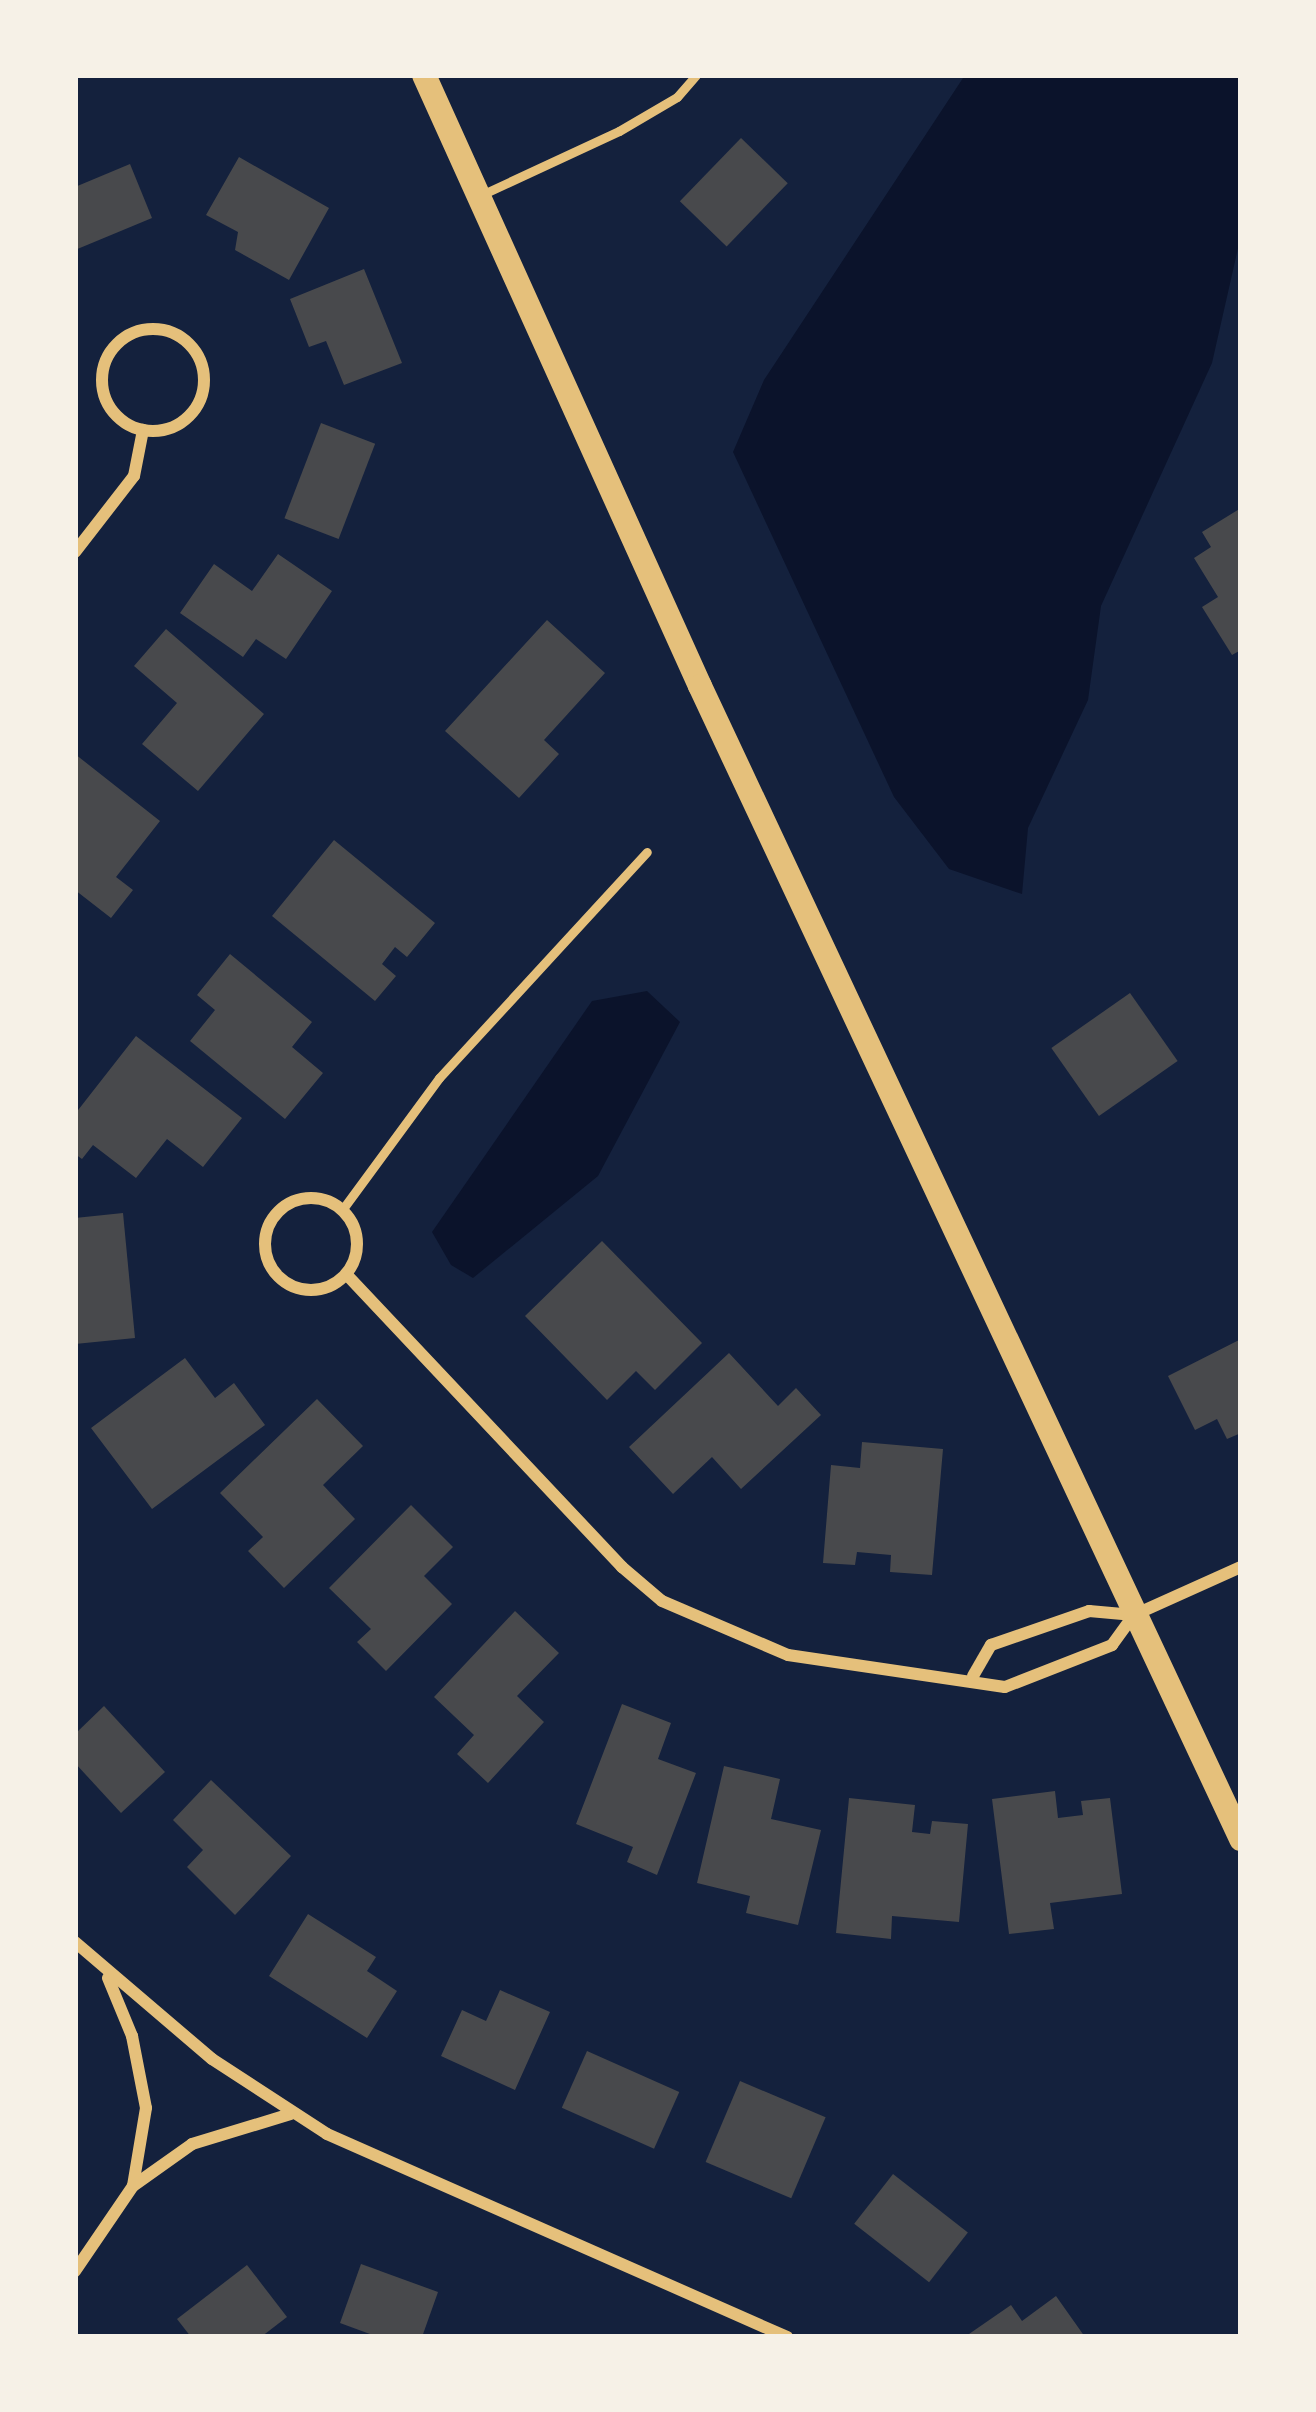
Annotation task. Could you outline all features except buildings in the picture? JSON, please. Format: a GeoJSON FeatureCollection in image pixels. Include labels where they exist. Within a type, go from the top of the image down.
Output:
{"type":"FeatureCollection","features":[{"type":"Feature","properties":{"kind":"main road"},"geometry":{"type":"LineString","coordinates":[[424,75],[1241,1839]]}},
{"type":"Feature","properties":{"kind":"street"},"geometry":{"type":"LineString","coordinates":[[157,329],[187,342],[203,388],[189,417],[142,430],[113,413],[102,382],[112,349],[157,329]]}},
{"type":"Feature","properties":{"kind":"street"},"geometry":{"type":"LineString","coordinates":[[75,552],[134,476],[142,430]]}},
{"type":"Feature","properties":{"kind":"street"},"geometry":{"type":"LineString","coordinates":[[314,1197],[342,1210],[356,1234],[346,1274],[319,1289],[289,1284],[266,1246],[284,1206],[314,1197]]}},
{"type":"Feature","properties":{"kind":"street"},"geometry":{"type":"LineString","coordinates":[[346,1274],[662,1601],[788,1655],[927,1680],[973,1676],[1005,1687],[1112,1645],[1134,1615]]}},
{"type":"Feature","properties":{"kind":"street"},"geometry":{"type":"LineString","coordinates":[[973,1676],[991,1645],[1089,1611],[1134,1615],[1241,1567]]}},
{"type":"Feature","properties":{"kind":"street"},"geometry":{"type":"LineString","coordinates":[[75,1942],[107,1976],[291,2114],[787,2337]]}},
{"type":"Feature","properties":{"kind":"street"},"geometry":{"type":"LineString","coordinates":[[107,1976],[132,2036],[146,2108],[133,2186]]}},
{"type":"Feature","properties":{"kind":"street"},"geometry":{"type":"LineString","coordinates":[[75,2271],[133,2186],[192,2144],[291,2114]]}},
{"type":"Feature","properties":{"kind":"lane"},"geometry":{"type":"LineString","coordinates":[[479,196],[619,131],[677,97],[696,75]]}},
{"type":"Feature","properties":{"kind":"lane"},"geometry":{"type":"LineString","coordinates":[[342,1210],[440,1078],[647,852]]}},
{"type":"Feature","properties":{"kind":"water"},"geometry":{"type":"Polygon","coordinates":[[[965,75],[1241,75],[1241,235],[1212,363],[1101,606],[1088,700],[1028,828],[1022,894],[949,869],[894,797],[733,452],[764,380],[965,75]]]}},
{"type":"Feature","properties":{"kind":"water"},"geometry":{"type":"Polygon","coordinates":[[[647,991],[680,1022],[598,1176],[473,1278],[451,1265],[432,1232],[592,1001],[647,991]]]}}]}
